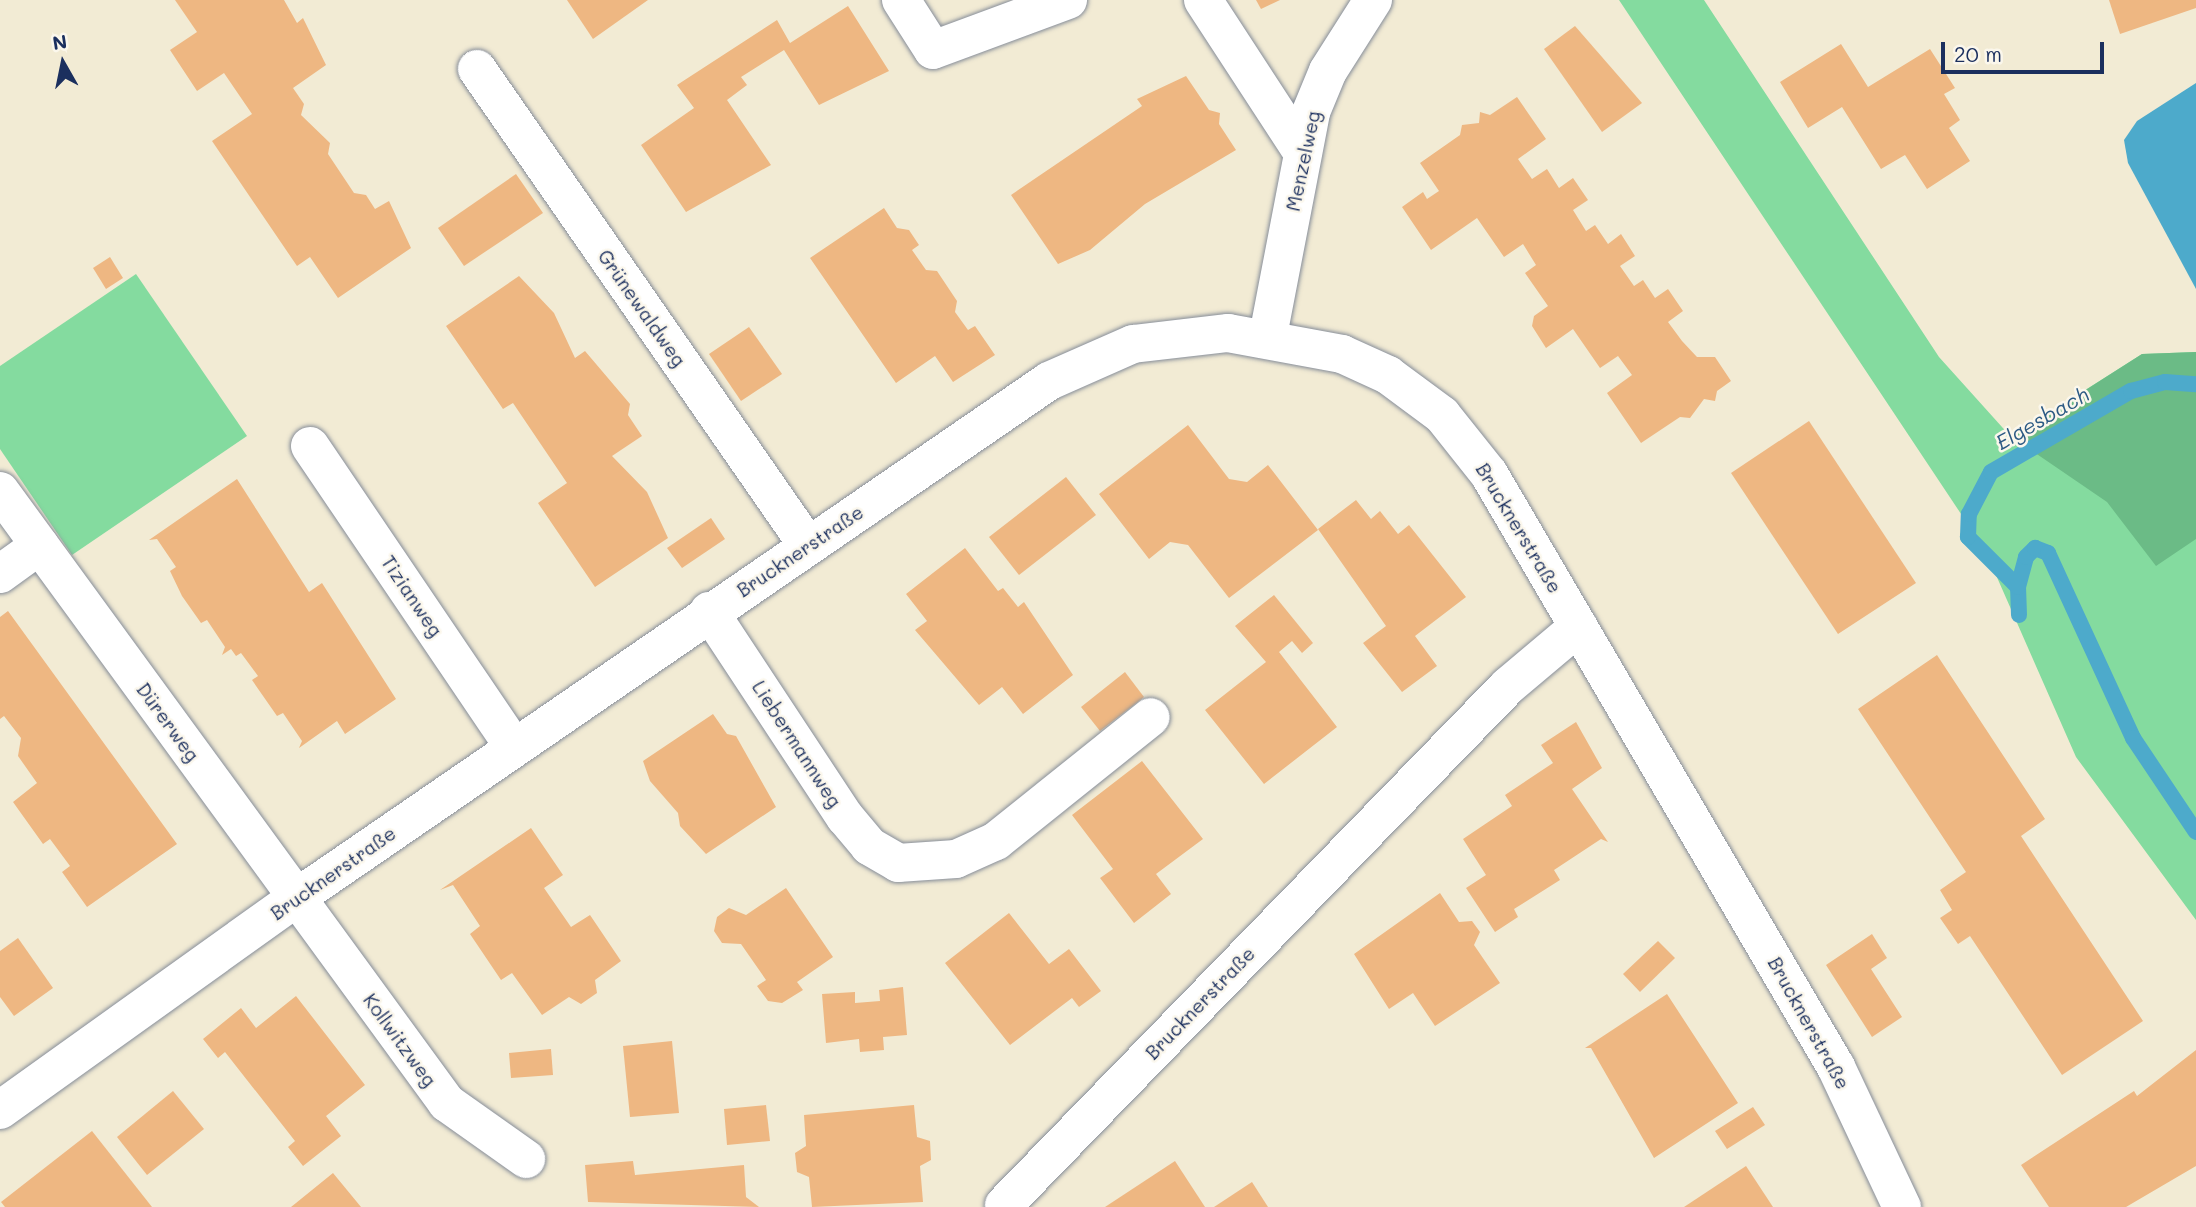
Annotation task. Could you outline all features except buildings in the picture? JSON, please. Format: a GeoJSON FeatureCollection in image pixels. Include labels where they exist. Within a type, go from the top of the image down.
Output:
{"type":"FeatureCollection","features":[{"type":"Feature","properties":{"kind":"street"},"geometry":{"type":"LineString","coordinates":[[901,0],[933,50],[1068,0]]}},
{"type":"Feature","properties":{"kind":"street"},"geometry":{"type":"LineString","coordinates":[[1203,0],[1302,152]]}},
{"type":"Feature","properties":{"kind":"street","name":"Menzelweg"},"geometry":{"type":"LineString","coordinates":[[1268,336],[1302,152],[1328,71],[1373,0]]}},
{"type":"Feature","properties":{"kind":"street","name":"Grünewaldweg"},"geometry":{"type":"LineString","coordinates":[[477,69],[808,547]]}},
{"type":"Feature","properties":{"kind":"street","name":"Brucknerstraße"},"geometry":{"type":"LineString","coordinates":[[0,1110],[296,898],[709,611],[1086,361],[1180,336],[1268,336],[1342,354],[1388,375],[1442,415],[1489,474],[1836,1067],[1902,1207]]}},
{"type":"Feature","properties":{"kind":"street","name":"Tizianweg"},"geometry":{"type":"LineString","coordinates":[[310,446],[514,747]]}},
{"type":"Feature","properties":{"kind":"street","name":"Dürerweg"},"geometry":{"type":"LineString","coordinates":[[0,491],[296,898]]}},
{"type":"Feature","properties":{"kind":"street"},"geometry":{"type":"LineString","coordinates":[[0,574],[40,545]]}},
{"type":"Feature","properties":{"kind":"street","name":"Liebermannweg"},"geometry":{"type":"LineString","coordinates":[[709,611],[845,817],[869,846],[898,863],[956,859],[996,841],[1151,716]]}},
{"type":"Feature","properties":{"kind":"street","name":"Brucknerstraße"},"geometry":{"type":"LineString","coordinates":[[1004,1205],[1508,687],[1578,627]]}},
{"type":"Feature","properties":{"kind":"street","name":"Kollwitzweg"},"geometry":{"type":"LineString","coordinates":[[296,898],[447,1104],[527,1159]]}},
{"type":"Feature","properties":{"kind":"green space"},"geometry":{"type":"Polygon","coordinates":[[[1619,0],[1704,0],[1939,357],[2011,437],[2142,354],[2196,352],[2196,920],[2076,757],[1985,550],[1619,0]]]}},
{"type":"Feature","properties":{"kind":"green space"},"geometry":{"type":"Polygon","coordinates":[[[136,274],[247,436],[72,555],[0,449],[0,366],[136,274]]]}},
{"type":"Feature","properties":{"kind":"green space"},"geometry":{"type":"Polygon","coordinates":[[[2196,352],[2196,539],[2156,566],[2107,502],[2012,437],[2142,354],[2196,352]]]}},
{"type":"Feature","properties":{"kind":"water"},"geometry":{"type":"Polygon","coordinates":[[[2196,83],[2196,289],[2128,163],[2124,140],[2137,121],[2196,83]]]}},
{"type":"Feature","properties":{"kind":"waterway","name":"Elgesbach"},"geometry":{"type":"LineString","coordinates":[[2019,615],[2018,587],[1968,537],[1969,514],[1991,472],[2131,391],[2165,382],[2196,384]]}},
{"type":"Feature","properties":{"kind":"waterway"},"geometry":{"type":"LineString","coordinates":[[2018,587],[2026,557],[2035,548],[2048,553],[2133,738],[2196,832]]}}]}
